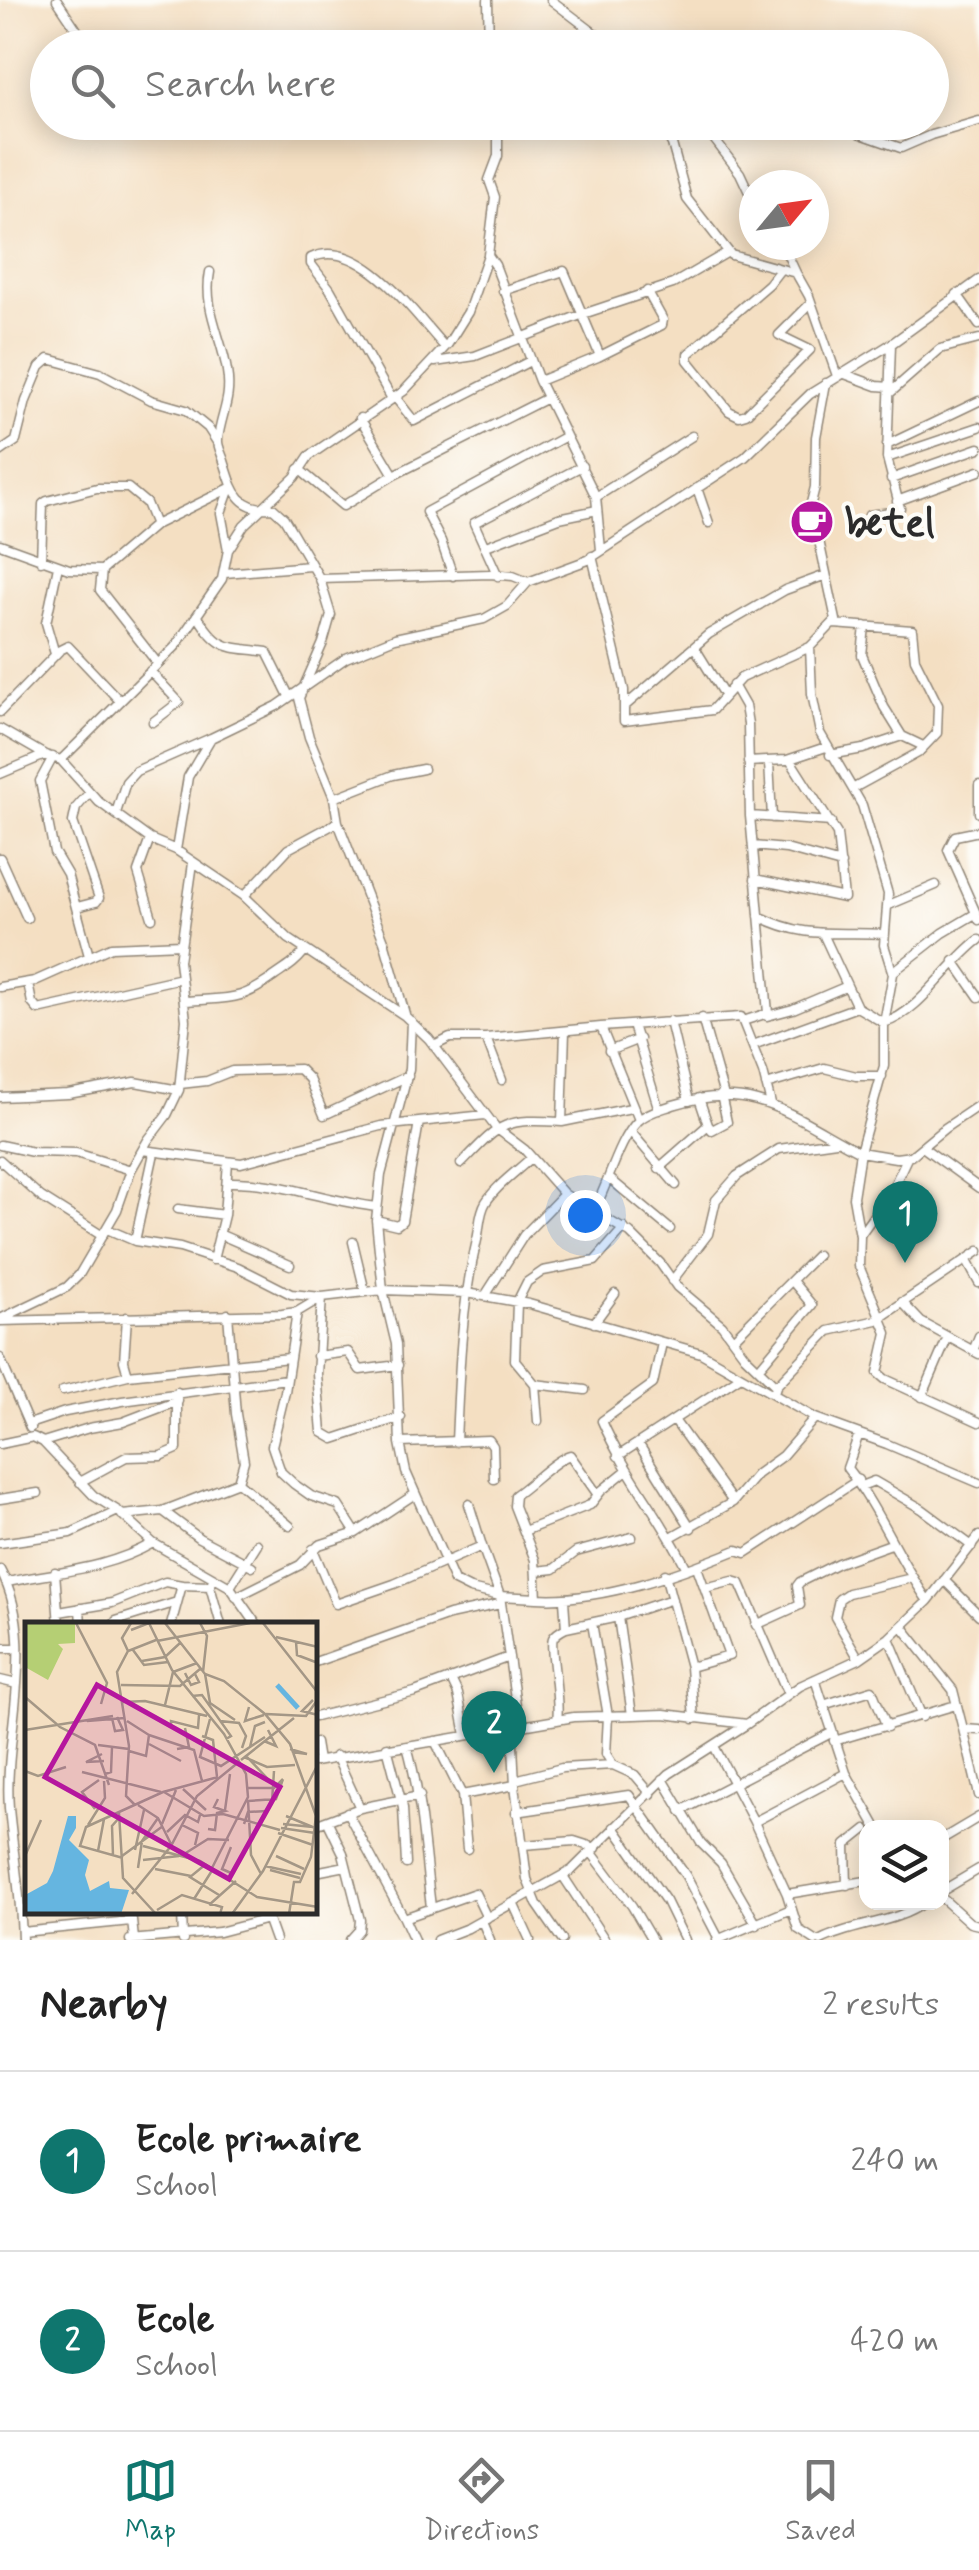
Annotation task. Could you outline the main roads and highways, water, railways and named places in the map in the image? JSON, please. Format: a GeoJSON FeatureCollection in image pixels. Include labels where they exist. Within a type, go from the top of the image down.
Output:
{"type":"FeatureCollection","features":[{"type":"Feature","properties":{"kind":"place","name":"betel"},"geometry":{"type":"Point","coordinates":[812,522]}},
{"type":"Feature","properties":{"kind":"place","name":"Ecole primaire"},"geometry":{"type":"Point","coordinates":[905,1263]}},
{"type":"Feature","properties":{"kind":"place","name":"Ecole"},"geometry":{"type":"Point","coordinates":[494,1773]}}]}
